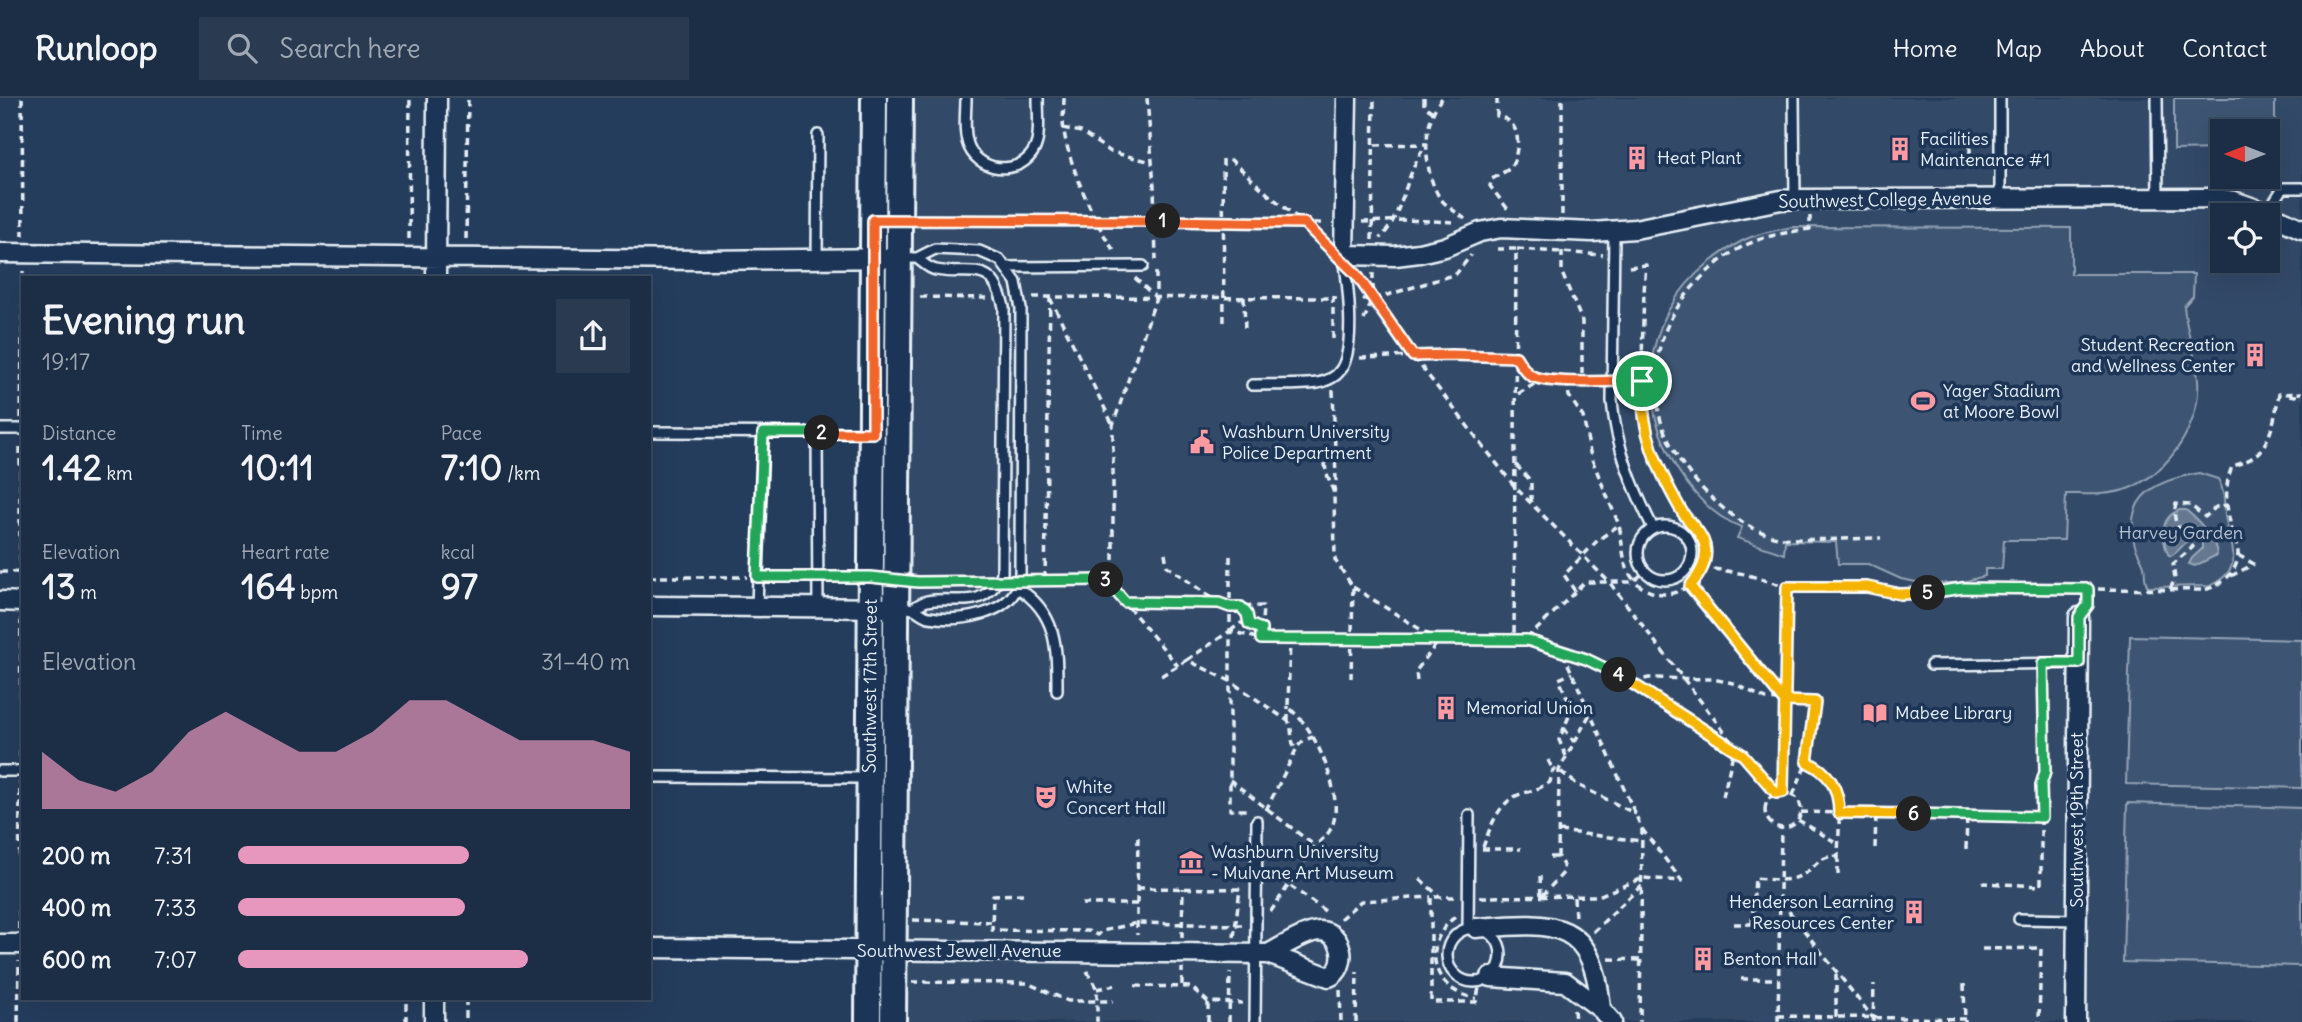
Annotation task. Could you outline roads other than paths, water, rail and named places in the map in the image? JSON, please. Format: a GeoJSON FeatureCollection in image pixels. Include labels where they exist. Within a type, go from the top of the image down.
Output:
{"type":"FeatureCollection","features":[{"type":"Feature","properties":{"kind":"main road","name":"Southwest 17th Street"},"geometry":{"type":"LineString","coordinates":[[868,1022],[881,950],[904,608],[883,578],[873,433],[874,98]]}},
{"type":"Feature","properties":{"kind":"main road","name":"Southwest 17th Street"},"geometry":{"type":"LineString","coordinates":[[893,1022],[881,950],[870,778],[871,608],[883,578],[908,258],[899,220],[900,98]]}},
{"type":"Feature","properties":{"kind":"street"},"geometry":{"type":"LineString","coordinates":[[436,276],[437,98]]}},
{"type":"Feature","properties":{"kind":"street"},"geometry":{"type":"LineString","coordinates":[[1339,257],[1345,223],[1347,98]]}},
{"type":"Feature","properties":{"kind":"street","name":"Southwest College Avenue"},"geometry":{"type":"LineString","coordinates":[[1339,257],[1419,253],[1445,247],[1480,232],[1501,228],[1614,232],[1795,200],[2215,198],[2240,203]]}},
{"type":"Feature","properties":{"kind":"street","name":"Southwest College Avenue"},"geometry":{"type":"LineString","coordinates":[[2280,219],[2302,229]]}},
{"type":"Feature","properties":{"kind":"street"},"geometry":{"type":"LineString","coordinates":[[0,253],[702,260],[908,258]]}},
{"type":"Feature","properties":{"kind":"street"},"geometry":{"type":"LineString","coordinates":[[0,601],[21,602]]}},
{"type":"Feature","properties":{"kind":"street"},"geometry":{"type":"LineString","coordinates":[[651,606],[904,608]]}},
{"type":"Feature","properties":{"kind":"street","name":"Southwest 19th Street"},"geometry":{"type":"LineString","coordinates":[[2076,1022],[2079,617]]}},
{"type":"Feature","properties":{"kind":"street"},"geometry":{"type":"LineString","coordinates":[[1472,929],[1515,925],[1555,927],[1570,933],[1582,943],[1592,958],[1606,1015]]}},
{"type":"Feature","properties":{"kind":"street"},"geometry":{"type":"LineString","coordinates":[[0,944],[21,944]]}},
{"type":"Feature","properties":{"kind":"street","name":"Southwest Jewell Avenue"},"geometry":{"type":"LineString","coordinates":[[651,948],[1262,954]]}},
{"type":"Feature","properties":{"kind":"street"},"geometry":{"type":"LineString","coordinates":[[1486,980],[1565,982],[1606,1015]]}},
{"type":"Feature","properties":{"kind":"street"},"geometry":{"type":"LineString","coordinates":[[434,1000],[434,1022]]}},
{"type":"Feature","properties":{"kind":"lane"},"geometry":{"type":"LineString","coordinates":[[966,98],[966,136],[970,149],[982,163],[1002,168],[1021,163],[1036,146],[1038,98]]}},
{"type":"Feature","properties":{"kind":"lane"},"geometry":{"type":"LineString","coordinates":[[1794,98],[1795,200]]}},
{"type":"Feature","properties":{"kind":"lane"},"geometry":{"type":"LineString","coordinates":[[2000,98],[2000,198]]}},
{"type":"Feature","properties":{"kind":"lane"},"geometry":{"type":"LineString","coordinates":[[2157,98],[2158,199]]}},
{"type":"Feature","properties":{"kind":"lane"},"geometry":{"type":"LineString","coordinates":[[817,259],[818,135]]}},
{"type":"Feature","properties":{"kind":"lane"},"geometry":{"type":"LineString","coordinates":[[2273,203],[2283,188],[2302,188]]}},
{"type":"Feature","properties":{"kind":"lane"},"geometry":{"type":"LineString","coordinates":[[1614,232],[1614,425],[1620,447],[1653,528]]}},
{"type":"Feature","properties":{"kind":"lane"},"geometry":{"type":"LineString","coordinates":[[904,608],[927,617],[972,617],[995,608],[1010,598],[1019,584],[1021,309],[1016,282],[1000,260],[979,251],[935,249],[908,258]]}},
{"type":"Feature","properties":{"kind":"lane"},"geometry":{"type":"LineString","coordinates":[[1252,385],[1319,383],[1339,373],[1346,359],[1348,345],[1349,299],[1339,257]]}},
{"type":"Feature","properties":{"kind":"lane"},"geometry":{"type":"LineString","coordinates":[[904,608],[927,601],[967,602],[985,594],[1002,574],[1004,307],[1000,290],[989,278],[976,271],[933,270],[908,258]]}},
{"type":"Feature","properties":{"kind":"lane"},"geometry":{"type":"LineString","coordinates":[[1005,267],[1143,266]]}},
{"type":"Feature","properties":{"kind":"lane"},"geometry":{"type":"LineString","coordinates":[[0,429],[21,429]]}},
{"type":"Feature","properties":{"kind":"lane"},"geometry":{"type":"LineString","coordinates":[[651,432],[873,433]]}},
{"type":"Feature","properties":{"kind":"lane"},"geometry":{"type":"LineString","coordinates":[[757,607],[763,433]]}},
{"type":"Feature","properties":{"kind":"lane"},"geometry":{"type":"LineString","coordinates":[[817,433],[818,608]]}},
{"type":"Feature","properties":{"kind":"lane"},"geometry":{"type":"LineString","coordinates":[[1668,526],[1682,531],[1692,550],[1690,565],[1683,574],[1672,580],[1654,578],[1645,571],[1639,560],[1638,548],[1644,536],[1653,528],[1668,526]]}},
{"type":"Feature","properties":{"kind":"lane"},"geometry":{"type":"LineString","coordinates":[[1019,584],[1051,624],[1057,645],[1057,691]]}},
{"type":"Feature","properties":{"kind":"lane"},"geometry":{"type":"LineString","coordinates":[[1931,665],[2079,663]]}},
{"type":"Feature","properties":{"kind":"lane"},"geometry":{"type":"LineString","coordinates":[[0,771],[21,771]]}},
{"type":"Feature","properties":{"kind":"lane"},"geometry":{"type":"LineString","coordinates":[[651,777],[870,778]]}},
{"type":"Feature","properties":{"kind":"lane"},"geometry":{"type":"LineString","coordinates":[[1469,815],[1472,929]]}},
{"type":"Feature","properties":{"kind":"lane"},"geometry":{"type":"LineString","coordinates":[[1255,1022],[1262,954],[1256,925],[1260,818]]}},
{"type":"Feature","properties":{"kind":"lane"},"geometry":{"type":"LineString","coordinates":[[2019,919],[2077,920]]}},
{"type":"Feature","properties":{"kind":"lane"},"geometry":{"type":"LineString","coordinates":[[1472,929],[1485,930],[1500,946],[1502,957],[1498,969],[1486,980],[1468,982],[1449,967],[1449,945],[1457,934],[1472,929]]}},
{"type":"Feature","properties":{"kind":"place","name":"Facilities Maintenance #1"},"geometry":{"type":"Point","coordinates":[1900,149]}},
{"type":"Feature","properties":{"kind":"place","name":"Heat Plant"},"geometry":{"type":"Point","coordinates":[1637,158]}},
{"type":"Feature","properties":{"kind":"place","name":"Student Recreation and Wellness Center"},"geometry":{"type":"Point","coordinates":[2255,355]}},
{"type":"Feature","properties":{"kind":"place","name":"Yager Stadium at Moore Bowl"},"geometry":{"type":"Point","coordinates":[1923,401]}},
{"type":"Feature","properties":{"kind":"place","name":"Washburn University Police Department"},"geometry":{"type":"Point","coordinates":[1202,442]}},
{"type":"Feature","properties":{"kind":"place","name":"Memorial Union"},"geometry":{"type":"Point","coordinates":[1446,708]}},
{"type":"Feature","properties":{"kind":"place","name":"Mabee Library"},"geometry":{"type":"Point","coordinates":[1875,713]}},
{"type":"Feature","properties":{"kind":"place","name":"White Concert Hall"},"geometry":{"type":"Point","coordinates":[1046,797]}},
{"type":"Feature","properties":{"kind":"place","name":"Washburn University - Mulvane Art Museum"},"geometry":{"type":"Point","coordinates":[1191,862]}},
{"type":"Feature","properties":{"kind":"place","name":"Henderson Learning Resources Center"},"geometry":{"type":"Point","coordinates":[1914,912]}},
{"type":"Feature","properties":{"kind":"place","name":"Benton Hall"},"geometry":{"type":"Point","coordinates":[1703,959]}},
{"type":"Feature","properties":{"kind":"park label","name":"Harvey Garden"},"geometry":{"type":"Point","coordinates":[2181,533]}}]}
